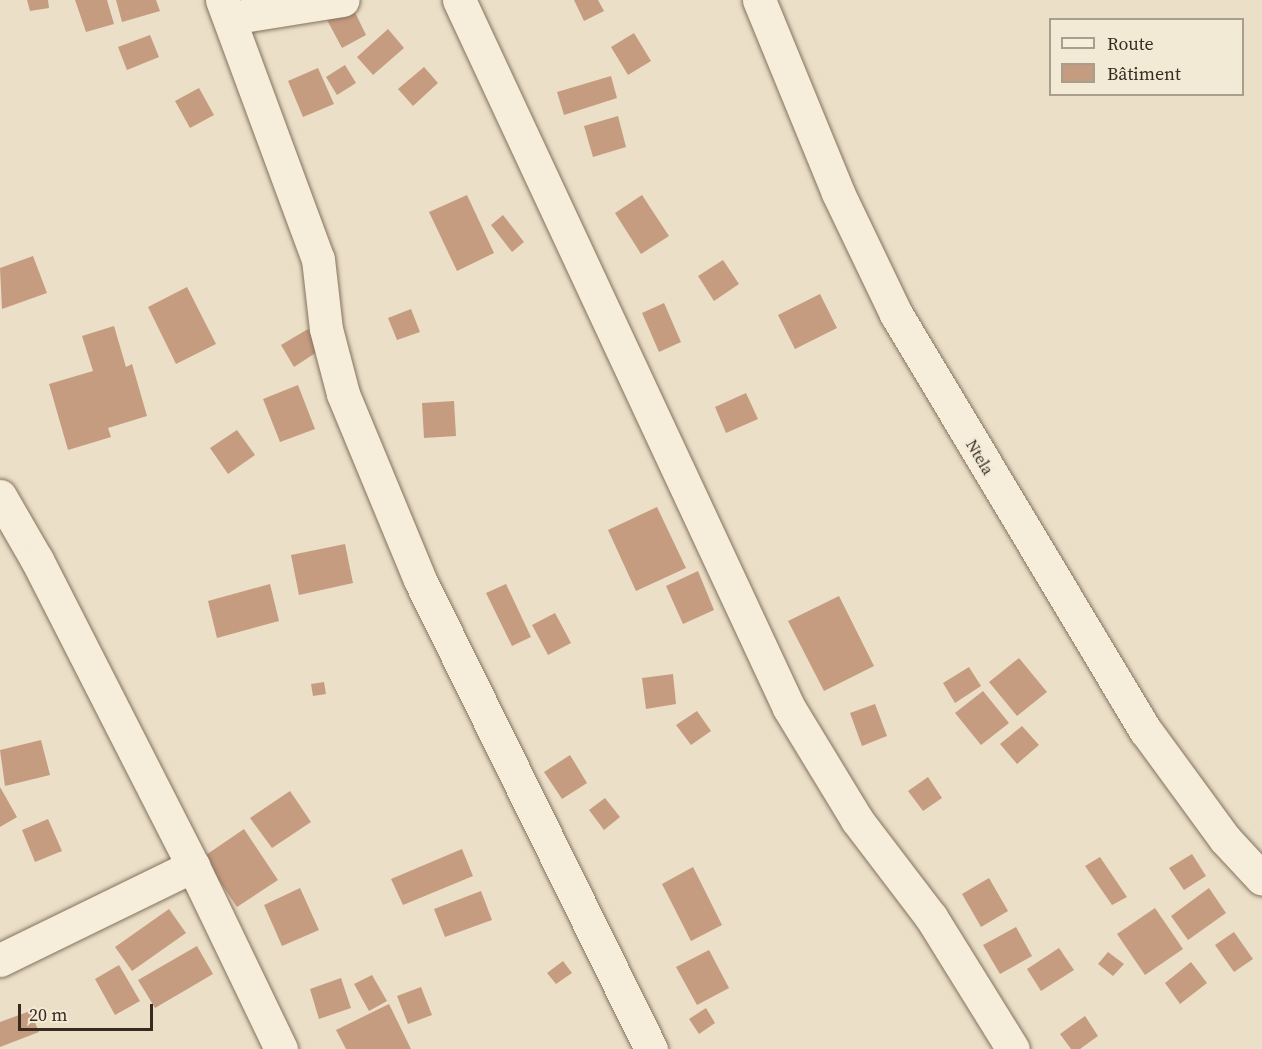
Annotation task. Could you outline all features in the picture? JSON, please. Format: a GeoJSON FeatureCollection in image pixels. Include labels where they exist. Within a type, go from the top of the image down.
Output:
{"type":"FeatureCollection","features":[{"type":"Feature","properties":{"kind":"street"},"geometry":{"type":"LineString","coordinates":[[343,0],[226,9],[318,259],[326,329],[343,394],[420,580],[651,1049]]}},
{"type":"Feature","properties":{"kind":"street"},"geometry":{"type":"LineString","coordinates":[[459,0],[789,708],[857,820],[931,917],[1013,1049]]}},
{"type":"Feature","properties":{"kind":"street","name":"Ntela"},"geometry":{"type":"LineString","coordinates":[[759,0],[838,193],[896,314],[1146,731],[1225,839],[1262,879]]}},
{"type":"Feature","properties":{"kind":"street"},"geometry":{"type":"LineString","coordinates":[[0,496],[37,560],[193,866],[281,1049]]}},
{"type":"Feature","properties":{"kind":"street"},"geometry":{"type":"LineString","coordinates":[[0,960],[193,866]]}},
{"type":"Feature","properties":{"kind":"building"},"geometry":{"type":"Polygon","coordinates":[[[27,0],[48,0],[49,8],[30,11],[27,0]]]}},
{"type":"Feature","properties":{"kind":"building"},"geometry":{"type":"Polygon","coordinates":[[[75,0],[107,0],[114,24],[86,32],[75,0]]]}},
{"type":"Feature","properties":{"kind":"building"},"geometry":{"type":"Polygon","coordinates":[[[116,0],[156,0],[160,11],[122,22],[116,0]]]}},
{"type":"Feature","properties":{"kind":"building"},"geometry":{"type":"Polygon","coordinates":[[[574,0],[598,0],[604,11],[584,21],[574,0]]]}},
{"type":"Feature","properties":{"kind":"building"},"geometry":{"type":"Polygon","coordinates":[[[351,4],[366,35],[342,48],[326,18],[351,4]]]}},
{"type":"Feature","properties":{"kind":"building"},"geometry":{"type":"Polygon","coordinates":[[[388,29],[404,48],[373,75],[357,57],[388,29]]]}},
{"type":"Feature","properties":{"kind":"building"},"geometry":{"type":"Polygon","coordinates":[[[634,33],[651,61],[628,75],[611,47],[634,33]]]}},
{"type":"Feature","properties":{"kind":"building"},"geometry":{"type":"Polygon","coordinates":[[[150,35],[159,57],[127,70],[118,47],[150,35]]]}},
{"type":"Feature","properties":{"kind":"building"},"geometry":{"type":"Polygon","coordinates":[[[345,65],[356,83],[337,95],[326,77],[345,65]]]}},
{"type":"Feature","properties":{"kind":"building"},"geometry":{"type":"Polygon","coordinates":[[[424,67],[438,83],[413,106],[398,89],[424,67]]]}},
{"type":"Feature","properties":{"kind":"building"},"geometry":{"type":"Polygon","coordinates":[[[318,68],[334,104],[303,117],[288,81],[318,68]]]}},
{"type":"Feature","properties":{"kind":"building"},"geometry":{"type":"Polygon","coordinates":[[[611,76],[617,98],[564,115],[557,92],[611,76]]]}},
{"type":"Feature","properties":{"kind":"building"},"geometry":{"type":"Polygon","coordinates":[[[199,88],[214,115],[190,128],[175,101],[199,88]]]}},
{"type":"Feature","properties":{"kind":"building"},"geometry":{"type":"Polygon","coordinates":[[[618,116],[626,147],[593,157],[584,126],[618,116]]]}},
{"type":"Feature","properties":{"kind":"building"},"geometry":{"type":"Polygon","coordinates":[[[467,195],[494,253],[457,271],[429,212],[467,195]]]}},
{"type":"Feature","properties":{"kind":"building"},"geometry":{"type":"Polygon","coordinates":[[[642,195],[669,236],[641,254],[615,213],[642,195]]]}},
{"type":"Feature","properties":{"kind":"building"},"geometry":{"type":"Polygon","coordinates":[[[503,215],[524,242],[512,252],[491,225],[503,215]]]}},
{"type":"Feature","properties":{"kind":"building"},"geometry":{"type":"Polygon","coordinates":[[[33,256],[47,293],[2,309],[0,268],[33,256]]]}},
{"type":"Feature","properties":{"kind":"building"},"geometry":{"type":"Polygon","coordinates":[[[723,260],[739,284],[714,301],[698,276],[723,260]]]}},
{"type":"Feature","properties":{"kind":"building"},"geometry":{"type":"Polygon","coordinates":[[[187,287],[216,344],[176,364],[148,307],[187,287]]]}},
{"type":"Feature","properties":{"kind":"building"},"geometry":{"type":"Polygon","coordinates":[[[820,294],[837,328],[795,349],[778,315],[820,294]]]}},
{"type":"Feature","properties":{"kind":"building"},"geometry":{"type":"Polygon","coordinates":[[[664,303],[681,342],[659,352],[642,313],[664,303]]]}},
{"type":"Feature","properties":{"kind":"building"},"geometry":{"type":"Polygon","coordinates":[[[411,309],[420,332],[397,340],[388,318],[411,309]]]}},
{"type":"Feature","properties":{"kind":"building"},"geometry":{"type":"Polygon","coordinates":[[[114,326],[126,367],[132,364],[147,416],[108,428],[111,437],[68,450],[49,384],[93,371],[82,336],[114,326]]]}},
{"type":"Feature","properties":{"kind":"building"},"geometry":{"type":"Polygon","coordinates":[[[308,329],[320,350],[294,367],[281,345],[308,329]]]}},
{"type":"Feature","properties":{"kind":"building"},"geometry":{"type":"Polygon","coordinates":[[[298,385],[315,429],[280,442],[263,399],[298,385]]]}},
{"type":"Feature","properties":{"kind":"building"},"geometry":{"type":"Polygon","coordinates":[[[746,393],[758,419],[726,433],[715,407],[746,393]]]}},
{"type":"Feature","properties":{"kind":"building"},"geometry":{"type":"Polygon","coordinates":[[[454,401],[456,436],[424,438],[422,403],[454,401]]]}},
{"type":"Feature","properties":{"kind":"building"},"geometry":{"type":"Polygon","coordinates":[[[237,430],[255,455],[228,474],[210,448],[237,430]]]}},
{"type":"Feature","properties":{"kind":"building"},"geometry":{"type":"Polygon","coordinates":[[[657,507],[686,568],[636,591],[608,530],[657,507]]]}},
{"type":"Feature","properties":{"kind":"building"},"geometry":{"type":"Polygon","coordinates":[[[345,544],[353,583],[299,595],[291,555],[345,544]]]}},
{"type":"Feature","properties":{"kind":"building"},"geometry":{"type":"Polygon","coordinates":[[[698,571],[714,610],[683,624],[666,586],[698,571]]]}},
{"type":"Feature","properties":{"kind":"building"},"geometry":{"type":"Polygon","coordinates":[[[270,584],[279,621],[217,638],[208,601],[270,584]]]}},
{"type":"Feature","properties":{"kind":"building"},"geometry":{"type":"Polygon","coordinates":[[[506,584],[531,637],[512,646],[486,593],[506,584]]]}},
{"type":"Feature","properties":{"kind":"building"},"geometry":{"type":"Polygon","coordinates":[[[839,596],[874,666],[824,691],[788,621],[839,596]]]}},
{"type":"Feature","properties":{"kind":"building"},"geometry":{"type":"Polygon","coordinates":[[[555,613],[571,643],[548,655],[532,625],[555,613]]]}},
{"type":"Feature","properties":{"kind":"building"},"geometry":{"type":"Polygon","coordinates":[[[1019,658],[1047,692],[1017,716],[989,682],[1019,658]]]}},
{"type":"Feature","properties":{"kind":"building"},"geometry":{"type":"Polygon","coordinates":[[[969,667],[981,686],[955,703],[943,683],[969,667]]]}},
{"type":"Feature","properties":{"kind":"building"},"geometry":{"type":"Polygon","coordinates":[[[673,674],[676,704],[646,709],[642,678],[673,674]]]}},
{"type":"Feature","properties":{"kind":"building"},"geometry":{"type":"Polygon","coordinates":[[[324,682],[326,694],[313,696],[311,684],[324,682]]]}},
{"type":"Feature","properties":{"kind":"building"},"geometry":{"type":"Polygon","coordinates":[[[983,691],[1009,723],[981,745],[955,713],[983,691]]]}},
{"type":"Feature","properties":{"kind":"building"},"geometry":{"type":"Polygon","coordinates":[[[875,704],[887,736],[862,746],[850,713],[875,704]]]}},
{"type":"Feature","properties":{"kind":"building"},"geometry":{"type":"Polygon","coordinates":[[[697,711],[711,731],[691,745],[676,725],[697,711]]]}},
{"type":"Feature","properties":{"kind":"building"},"geometry":{"type":"Polygon","coordinates":[[[1022,726],[1039,745],[1017,764],[1000,744],[1022,726]]]}},
{"type":"Feature","properties":{"kind":"building"},"geometry":{"type":"Polygon","coordinates":[[[41,740],[50,775],[5,786],[0,750],[41,740]]]}},
{"type":"Feature","properties":{"kind":"building"},"geometry":{"type":"Polygon","coordinates":[[[570,755],[587,783],[562,799],[544,772],[570,755]]]}},
{"type":"Feature","properties":{"kind":"building"},"geometry":{"type":"Polygon","coordinates":[[[928,777],[942,798],[923,811],[908,791],[928,777]]]}},
{"type":"Feature","properties":{"kind":"building"},"geometry":{"type":"Polygon","coordinates":[[[0,787],[17,817],[0,827],[0,787]]]}},
{"type":"Feature","properties":{"kind":"building"},"geometry":{"type":"Polygon","coordinates":[[[290,791],[311,822],[272,848],[250,818],[290,791]]]}},
{"type":"Feature","properties":{"kind":"building"},"geometry":{"type":"Polygon","coordinates":[[[605,798],[620,817],[604,830],[589,810],[605,798]]]}},
{"type":"Feature","properties":{"kind":"building"},"geometry":{"type":"Polygon","coordinates":[[[48,819],[62,851],[35,862],[22,830],[48,819]]]}},
{"type":"Feature","properties":{"kind":"building"},"geometry":{"type":"Polygon","coordinates":[[[244,829],[278,880],[237,907],[203,857],[244,829]]]}},
{"type":"Feature","properties":{"kind":"building"},"geometry":{"type":"Polygon","coordinates":[[[462,849],[473,876],[403,905],[391,879],[462,849]]]}},
{"type":"Feature","properties":{"kind":"building"},"geometry":{"type":"Polygon","coordinates":[[[1192,854],[1206,876],[1184,890],[1169,868],[1192,854]]]}},
{"type":"Feature","properties":{"kind":"building"},"geometry":{"type":"Polygon","coordinates":[[[1100,857],[1127,897],[1112,905],[1085,866],[1100,857]]]}},
{"type":"Feature","properties":{"kind":"building"},"geometry":{"type":"Polygon","coordinates":[[[693,867],[722,925],[691,941],[662,884],[693,867]]]}},
{"type":"Feature","properties":{"kind":"building"},"geometry":{"type":"Polygon","coordinates":[[[989,878],[1008,911],[981,927],[962,894],[989,878]]]}},
{"type":"Feature","properties":{"kind":"building"},"geometry":{"type":"Polygon","coordinates":[[[300,888],[319,930],[282,946],[264,905],[300,888]]]}},
{"type":"Feature","properties":{"kind":"building"},"geometry":{"type":"Polygon","coordinates":[[[1209,888],[1226,913],[1188,940],[1171,916],[1209,888]]]}},
{"type":"Feature","properties":{"kind":"building"},"geometry":{"type":"Polygon","coordinates":[[[481,891],[492,920],[445,937],[434,909],[481,891]]]}},
{"type":"Feature","properties":{"kind":"building"},"geometry":{"type":"Polygon","coordinates":[[[1155,908],[1183,949],[1145,975],[1117,934],[1155,908]]]}},
{"type":"Feature","properties":{"kind":"building"},"geometry":{"type":"Polygon","coordinates":[[[169,909],[186,933],[132,971],[115,947],[169,909]]]}},
{"type":"Feature","properties":{"kind":"building"},"geometry":{"type":"Polygon","coordinates":[[[1016,927],[1032,956],[1000,974],[983,945],[1016,927]]]}},
{"type":"Feature","properties":{"kind":"building"},"geometry":{"type":"Polygon","coordinates":[[[1234,932],[1253,959],[1234,972],[1215,945],[1234,932]]]}},
{"type":"Feature","properties":{"kind":"building"},"geometry":{"type":"Polygon","coordinates":[[[197,946],[213,974],[155,1008],[138,980],[197,946]]]}},
{"type":"Feature","properties":{"kind":"building"},"geometry":{"type":"Polygon","coordinates":[[[1059,948],[1074,970],[1041,991],[1027,969],[1059,948]]]}},
{"type":"Feature","properties":{"kind":"building"},"geometry":{"type":"Polygon","coordinates":[[[709,950],[729,988],[697,1005],[676,967],[709,950]]]}},
{"type":"Feature","properties":{"kind":"building"},"geometry":{"type":"Polygon","coordinates":[[[1108,952],[1124,964],[1113,976],[1098,964],[1108,952]]]}},
{"type":"Feature","properties":{"kind":"building"},"geometry":{"type":"Polygon","coordinates":[[[563,961],[572,973],[556,984],[547,973],[563,961]]]}},
{"type":"Feature","properties":{"kind":"building"},"geometry":{"type":"Polygon","coordinates":[[[1191,962],[1207,983],[1180,1004],[1165,983],[1191,962]]]}},
{"type":"Feature","properties":{"kind":"building"},"geometry":{"type":"Polygon","coordinates":[[[119,965],[140,1001],[115,1015],[95,979],[119,965]]]}},
{"type":"Feature","properties":{"kind":"building"},"geometry":{"type":"Polygon","coordinates":[[[372,975],[387,1001],[369,1011],[354,984],[372,975]]]}},
{"type":"Feature","properties":{"kind":"building"},"geometry":{"type":"Polygon","coordinates":[[[341,978],[351,1008],[319,1019],[310,989],[341,978]]]}},
{"type":"Feature","properties":{"kind":"building"},"geometry":{"type":"Polygon","coordinates":[[[421,987],[432,1015],[408,1024],[397,996],[421,987]]]}},
{"type":"Feature","properties":{"kind":"building"},"geometry":{"type":"Polygon","coordinates":[[[389,1004],[411,1049],[346,1049],[336,1030],[389,1004]]]}},
{"type":"Feature","properties":{"kind":"building"},"geometry":{"type":"Polygon","coordinates":[[[706,1008],[715,1023],[699,1034],[689,1019],[706,1008]]]}},
{"type":"Feature","properties":{"kind":"building"},"geometry":{"type":"Polygon","coordinates":[[[30,1011],[39,1032],[0,1047],[0,1022],[30,1011]]]}},
{"type":"Feature","properties":{"kind":"building"},"geometry":{"type":"Polygon","coordinates":[[[1085,1016],[1098,1036],[1080,1049],[1071,1049],[1060,1034],[1085,1016]]]}}]}
